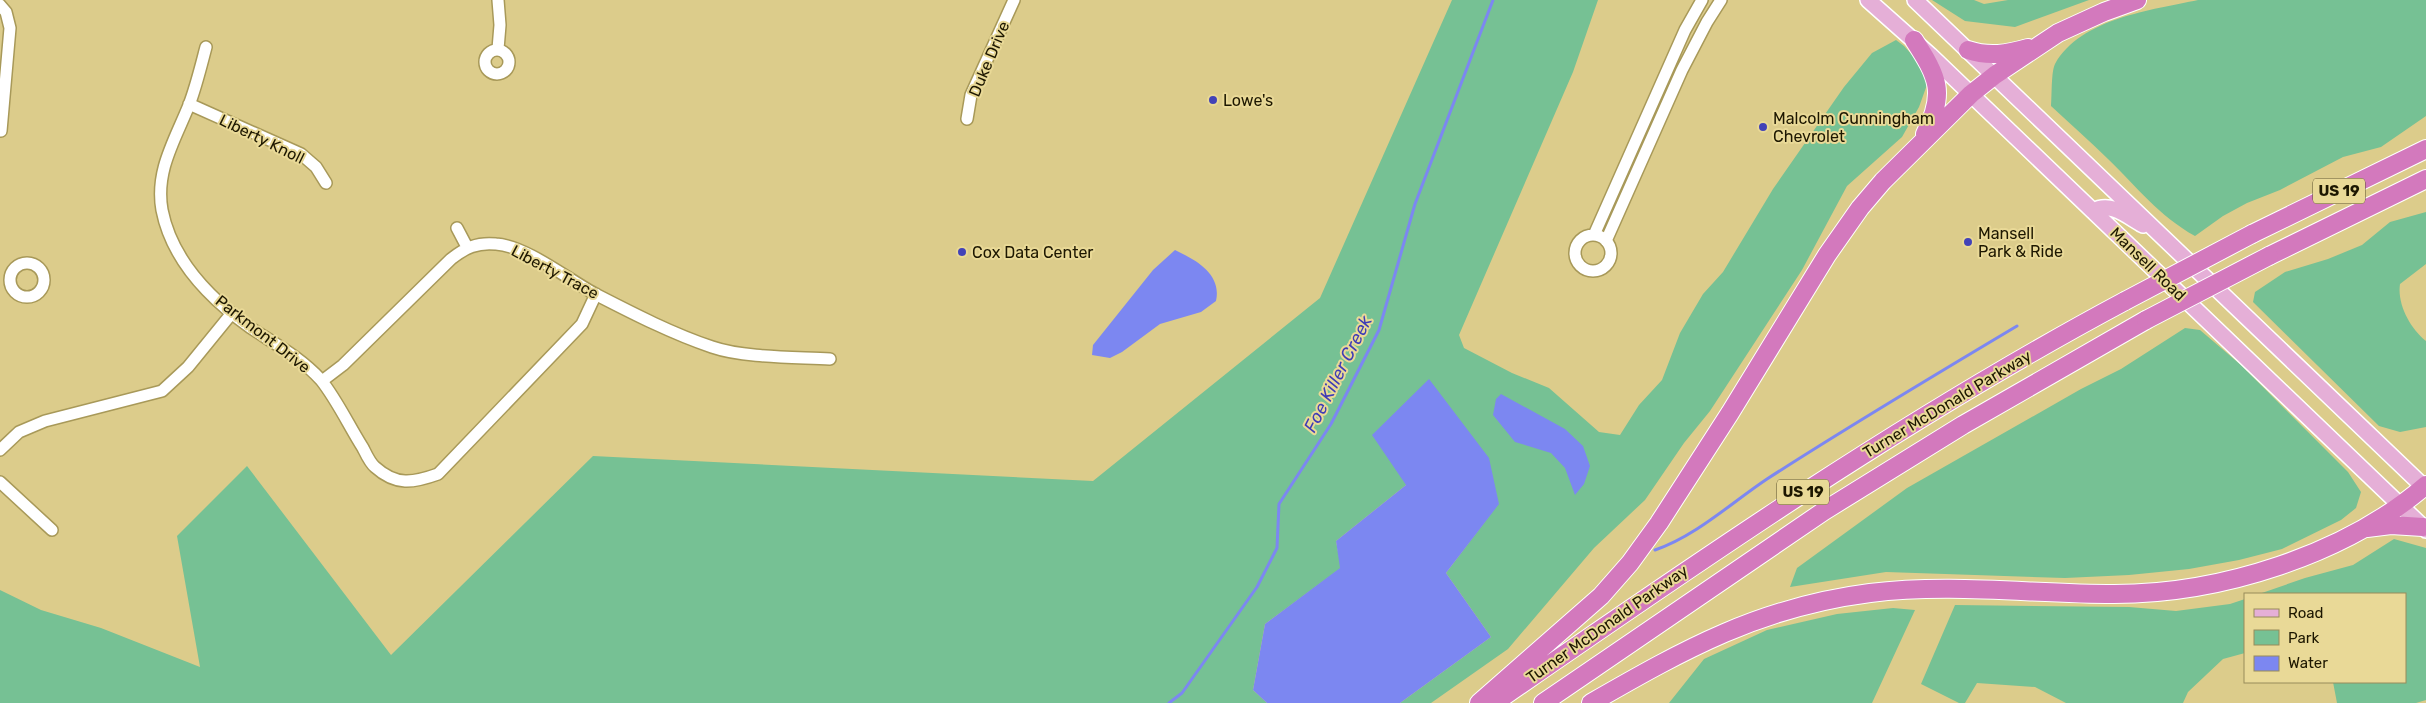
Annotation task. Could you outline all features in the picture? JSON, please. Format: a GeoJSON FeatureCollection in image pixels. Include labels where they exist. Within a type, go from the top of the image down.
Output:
{"type":"FeatureCollection","features":[{"type":"Feature","properties":{"kind":"highway"},"geometry":{"type":"LineString","coordinates":[[1479,703],[1601,596],[1630,563],[1659,523],[1725,421],[1843,232],[1883,181],[1971,94],[1995,76],[2040,44],[2088,19],[2137,0]]}},
{"type":"Feature","properties":{"kind":"highway"},"geometry":{"type":"LineString","coordinates":[[1914,40],[1934,71],[1938,90],[1935,112],[1919,146]]}},
{"type":"Feature","properties":{"kind":"highway"},"geometry":{"type":"LineString","coordinates":[[1968,50],[1977,53],[1999,54],[2040,44]]}},
{"type":"Feature","properties":{"kind":"highway","name":"Turner McDonald Parkway"},"geometry":{"type":"LineString","coordinates":[[1494,703],[1684,571],[1811,487],[1981,383],[2125,301],[2252,234],[2426,149]]}},
{"type":"Feature","properties":{"kind":"highway","name":"Turner McDonald Parkway"},"geometry":{"type":"LineString","coordinates":[[1543,703],[1693,598],[1832,506],[1941,438],[2146,320],[2426,179]]}},
{"type":"Feature","properties":{"kind":"highway"},"geometry":{"type":"LineString","coordinates":[[1592,703],[1710,638],[1757,619],[1825,600],[1910,590],[2105,594],[2171,590],[2231,579],[2276,567],[2314,553],[2362,530],[2425,487]]}},
{"type":"Feature","properties":{"kind":"highway"},"geometry":{"type":"LineString","coordinates":[[2362,530],[2392,524],[2425,529]]}},
{"type":"Feature","properties":{"kind":"main road","name":"Mansell Road"},"geometry":{"type":"LineString","coordinates":[[1868,0],[1971,94],[2425,529]]}},
{"type":"Feature","properties":{"kind":"main road","name":"Mansell Road"},"geometry":{"type":"LineString","coordinates":[[1915,0],[2425,487]]}},
{"type":"Feature","properties":{"kind":"main road"},"geometry":{"type":"LineString","coordinates":[[2093,212],[2100,207],[2117,210],[2168,240]]}},
{"type":"Feature","properties":{"kind":"street"},"geometry":{"type":"LineString","coordinates":[[498,0],[500,25],[498,49]]}},
{"type":"Feature","properties":{"kind":"street","name":"Duke Drive"},"geometry":{"type":"LineString","coordinates":[[967,119],[972,96],[1014,0]]}},
{"type":"Feature","properties":{"kind":"street"},"geometry":{"type":"LineString","coordinates":[[1594,235],[1606,241],[1610,247],[1609,260],[1600,269],[1588,270],[1579,264],[1575,252],[1581,240],[1594,235],[1685,30],[1702,0]]}},
{"type":"Feature","properties":{"kind":"street"},"geometry":{"type":"LineString","coordinates":[[1606,241],[1682,70],[1707,22],[1721,0]]}},
{"type":"Feature","properties":{"kind":"street"},"geometry":{"type":"LineString","coordinates":[[0,5],[6,12],[10,28],[1,131]]}},
{"type":"Feature","properties":{"kind":"street","name":"Parkmont Drive"},"geometry":{"type":"LineString","coordinates":[[206,47],[190,104],[163,167],[160,190],[162,210],[173,246],[183,264],[232,313],[290,352],[322,382],[374,467],[399,482],[418,481],[438,474],[582,324],[596,294]]}},
{"type":"Feature","properties":{"kind":"street","name":"Liberty Knoll"},"geometry":{"type":"LineString","coordinates":[[190,104],[301,154],[316,167],[326,184]]}},
{"type":"Feature","properties":{"kind":"street"},"geometry":{"type":"LineString","coordinates":[[322,382],[343,365],[451,259],[467,247],[458,228]]}},
{"type":"Feature","properties":{"kind":"street","name":"Liberty Trace"},"geometry":{"type":"LineString","coordinates":[[467,247],[486,244],[508,246],[558,270],[596,294],[715,348],[737,352],[830,359]]}},
{"type":"Feature","properties":{"kind":"street"},"geometry":{"type":"LineString","coordinates":[[0,450],[12,437],[32,426],[162,391],[188,367],[232,313]]}},
{"type":"Feature","properties":{"kind":"street"},"geometry":{"type":"LineString","coordinates":[[0,482],[52,530]]}},
{"type":"Feature","properties":{"kind":"green space"},"geometry":{"type":"Polygon","coordinates":[[[1452,0],[1598,0],[1573,72],[1459,335],[1464,348],[1512,373],[1549,388],[1599,432],[1620,435],[1639,405],[1662,380],[1680,333],[1703,294],[1723,272],[1773,189],[1844,87],[1872,53],[1896,40],[1925,69],[1928,82],[1919,107],[1902,137],[1847,186],[1802,270],[1710,411],[1684,443],[1645,500],[1594,548],[1508,649],[1431,703],[1400,703],[1491,637],[1446,573],[1499,503],[1406,485],[1336,541],[1341,568],[1265,624],[1253,690],[1267,703],[0,703],[0,590],[41,610],[101,628],[200,667],[177,536],[247,466],[391,655],[593,456],[1093,481],[1320,298],[1452,0]]]}},
{"type":"Feature","properties":{"kind":"green space"},"geometry":{"type":"Polygon","coordinates":[[[1932,0],[1974,0],[1984,4],[2008,0],[2089,0],[2015,27],[1965,21],[1932,0]]]}},
{"type":"Feature","properties":{"kind":"green space"},"geometry":{"type":"Polygon","coordinates":[[[2198,0],[2426,0],[2426,116],[2381,147],[2343,157],[2280,190],[2247,203],[2223,216],[2195,236],[2159,210],[2101,152],[2051,106],[2052,78],[2055,64],[2067,48],[2082,36],[2119,18],[2198,0]]]}},
{"type":"Feature","properties":{"kind":"green space"},"geometry":{"type":"Polygon","coordinates":[[[2426,212],[2426,264],[2400,284],[2400,292],[2403,307],[2410,323],[2426,341],[2426,427],[2400,432],[2379,426],[2253,302],[2255,292],[2285,272],[2328,259],[2362,245],[2390,222],[2426,212]]]}},
{"type":"Feature","properties":{"kind":"green space"},"geometry":{"type":"Polygon","coordinates":[[[2185,328],[2200,330],[2241,365],[2348,472],[2361,492],[2356,508],[2341,520],[2282,549],[2239,560],[2189,569],[2129,575],[2065,578],[1886,572],[1790,587],[1797,568],[1907,488],[2081,389],[2121,369],[2185,328]]]}},
{"type":"Feature","properties":{"kind":"green space"},"geometry":{"type":"Polygon","coordinates":[[[2394,539],[2426,548],[2426,700],[2416,703],[2337,703],[2333,683],[2406,683],[2406,593],[2262,593],[2305,578],[2353,565],[2394,539]]]}},
{"type":"Feature","properties":{"kind":"green space"},"geometry":{"type":"Polygon","coordinates":[[[2244,599],[2244,653],[2223,659],[2188,692],[2183,703],[2066,703],[2035,687],[1977,683],[1965,703],[1959,703],[1921,684],[1955,605],[2129,607],[2176,611],[2230,604],[2244,599]]]}},
{"type":"Feature","properties":{"kind":"green space"},"geometry":{"type":"Polygon","coordinates":[[[1893,608],[1915,610],[1872,703],[1669,703],[1704,659],[1767,630],[1837,614],[1893,608]]]}},
{"type":"Feature","properties":{"kind":"water"},"geometry":{"type":"Polygon","coordinates":[[[1175,250],[1191,258],[1206,269],[1215,283],[1217,291],[1216,301],[1201,312],[1160,324],[1122,352],[1110,358],[1092,355],[1093,345],[1153,270],[1175,250]]]}},
{"type":"Feature","properties":{"kind":"water"},"geometry":{"type":"Polygon","coordinates":[[[1429,379],[1489,458],[1499,504],[1446,573],[1491,637],[1400,703],[1267,703],[1253,690],[1265,624],[1340,568],[1336,541],[1406,485],[1372,435],[1429,379]]]}},
{"type":"Feature","properties":{"kind":"water"},"geometry":{"type":"Polygon","coordinates":[[[1501,394],[1565,429],[1583,446],[1590,466],[1584,484],[1575,495],[1565,468],[1551,453],[1515,442],[1493,415],[1496,399],[1501,394]]]}},
{"type":"Feature","properties":{"kind":"waterway","name":"Foe Killer Creek"},"geometry":{"type":"LineString","coordinates":[[1169,703],[1182,693],[1257,587],[1277,548],[1279,504],[1331,424],[1379,330],[1415,204],[1493,0]]}},
{"type":"Feature","properties":{"kind":"waterway"},"geometry":{"type":"LineString","coordinates":[[1655,550],[1699,528],[1798,459],[2017,326]]}},
{"type":"Feature","properties":{"kind":"place","name":"Lowe's"},"geometry":{"type":"Point","coordinates":[1213,100]}},
{"type":"Feature","properties":{"kind":"place","name":"Malcolm Cunningham Chevrolet"},"geometry":{"type":"Point","coordinates":[1763,127]}},
{"type":"Feature","properties":{"kind":"place","name":"Mansell Park & Ride"},"geometry":{"type":"Point","coordinates":[1968,242]}},
{"type":"Feature","properties":{"kind":"place","name":"Cox Data Center"},"geometry":{"type":"Point","coordinates":[962,252]}}]}
